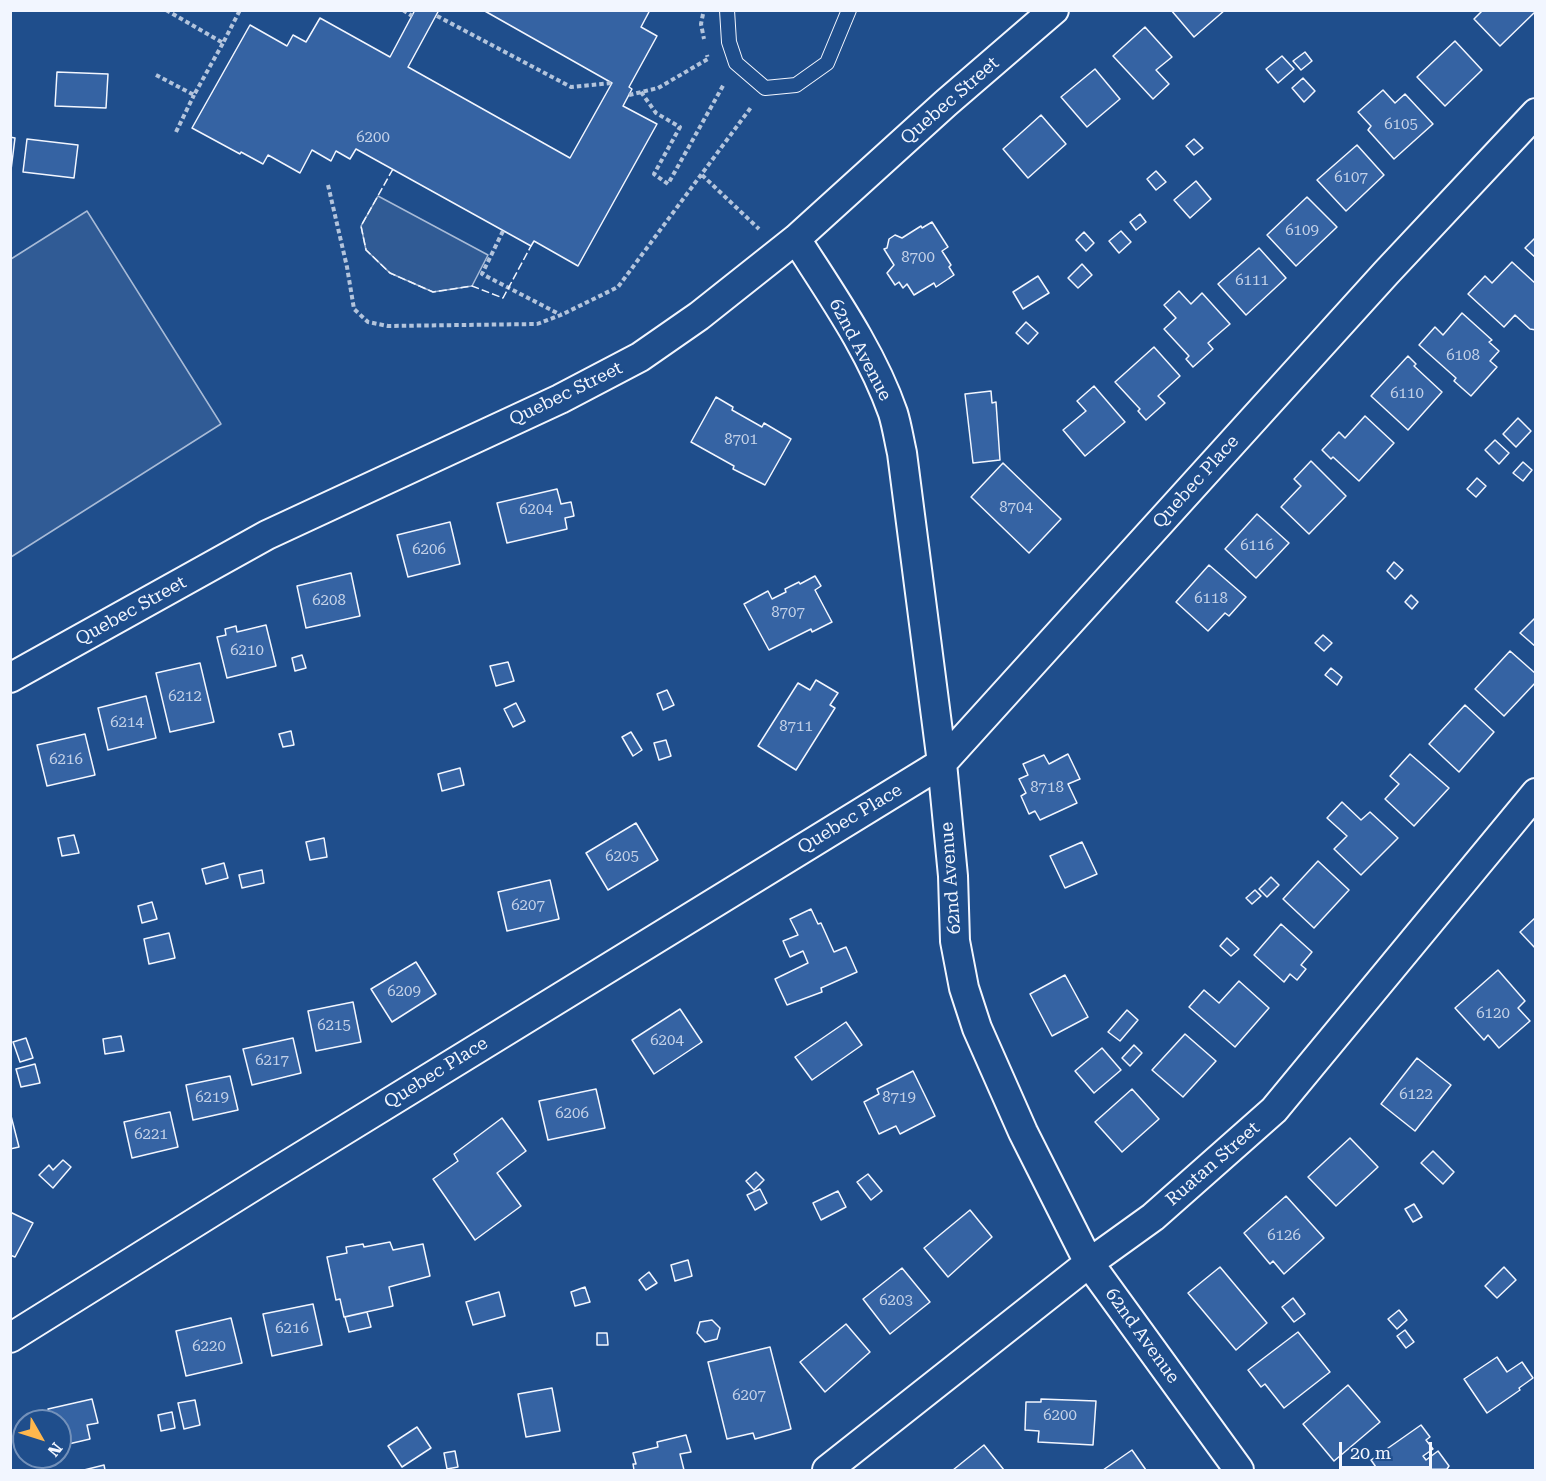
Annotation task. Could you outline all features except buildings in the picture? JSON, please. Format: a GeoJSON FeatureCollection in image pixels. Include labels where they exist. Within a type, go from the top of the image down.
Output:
{"type":"FeatureCollection","features":[{"type":"Feature","properties":{"kind":"street","name":"Quebec Street"},"geometry":{"type":"LineString","coordinates":[[10,678],[267,535],[560,399],[640,357],[699,316],[796,239],[946,103],[1054,10]]}},
{"type":"Feature","properties":{"kind":"street","name":"Quebec Place"},"geometry":{"type":"LineString","coordinates":[[10,1338],[942,763],[1386,273],[1536,113]]}},
{"type":"Feature","properties":{"kind":"street","name":"62nd Avenue"},"geometry":{"type":"LineString","coordinates":[[796,239],[855,332],[878,376],[893,414],[902,453],[942,763],[953,876],[955,941],[964,988],[977,1028],[1023,1132],[1089,1263],[1239,1470]]}},
{"type":"Feature","properties":{"kind":"street","name":"Ruatan Street"},"geometry":{"type":"LineString","coordinates":[[827,1470],[1089,1263],[1153,1217],[1274,1110],[1536,793]]}},
{"type":"Feature","properties":{"kind":"lane"},"geometry":{"type":"LineString","coordinates":[[727,10],[729,42],[736,63],[765,88],[796,85],[827,63],[849,10]]}},
{"type":"Feature","properties":{"kind":"path"},"geometry":{"type":"LineString","coordinates":[[166,10],[223,43]]}},
{"type":"Feature","properties":{"kind":"path"},"geometry":{"type":"LineString","coordinates":[[176,132],[240,10]]}},
{"type":"Feature","properties":{"kind":"path"},"geometry":{"type":"LineString","coordinates":[[403,10],[412,16]]}},
{"type":"Feature","properties":{"kind":"path"},"geometry":{"type":"LineString","coordinates":[[629,95],[658,87],[708,59],[701,24],[703,10]]}},
{"type":"Feature","properties":{"kind":"path"},"geometry":{"type":"LineString","coordinates":[[437,16],[572,87],[612,83]]}},
{"type":"Feature","properties":{"kind":"path"},"geometry":{"type":"LineString","coordinates":[[156,75],[194,95]]}},
{"type":"Feature","properties":{"kind":"path"},"geometry":{"type":"LineString","coordinates":[[641,92],[656,113],[680,127],[654,174],[668,184],[724,84]]}},
{"type":"Feature","properties":{"kind":"path"},"geometry":{"type":"LineString","coordinates":[[328,185],[354,309],[368,322],[388,326],[537,324],[561,315],[618,286],[765,88]]}},
{"type":"Feature","properties":{"kind":"path"},"geometry":{"type":"LineString","coordinates":[[702,175],[763,233]]}},
{"type":"Feature","properties":{"kind":"path"},"geometry":{"type":"LineString","coordinates":[[503,231],[482,274],[561,315]]}},
{"type":"Feature","properties":{"kind":"shaded area"},"geometry":{"type":"Polygon","coordinates":[[[378,196],[488,255],[472,286],[433,292],[390,273],[366,250],[361,226],[378,196]]]}},
{"type":"Feature","properties":{"kind":"shaded area"},"geometry":{"type":"Polygon","coordinates":[[[87,211],[221,424],[11,557],[11,259],[87,211]]]}},
{"type":"Feature","properties":{"kind":"fence"},"geometry":{"type":"LineString","coordinates":[[393,169],[361,226],[366,250],[390,273],[433,292],[472,286],[503,298],[531,246]]}}]}
